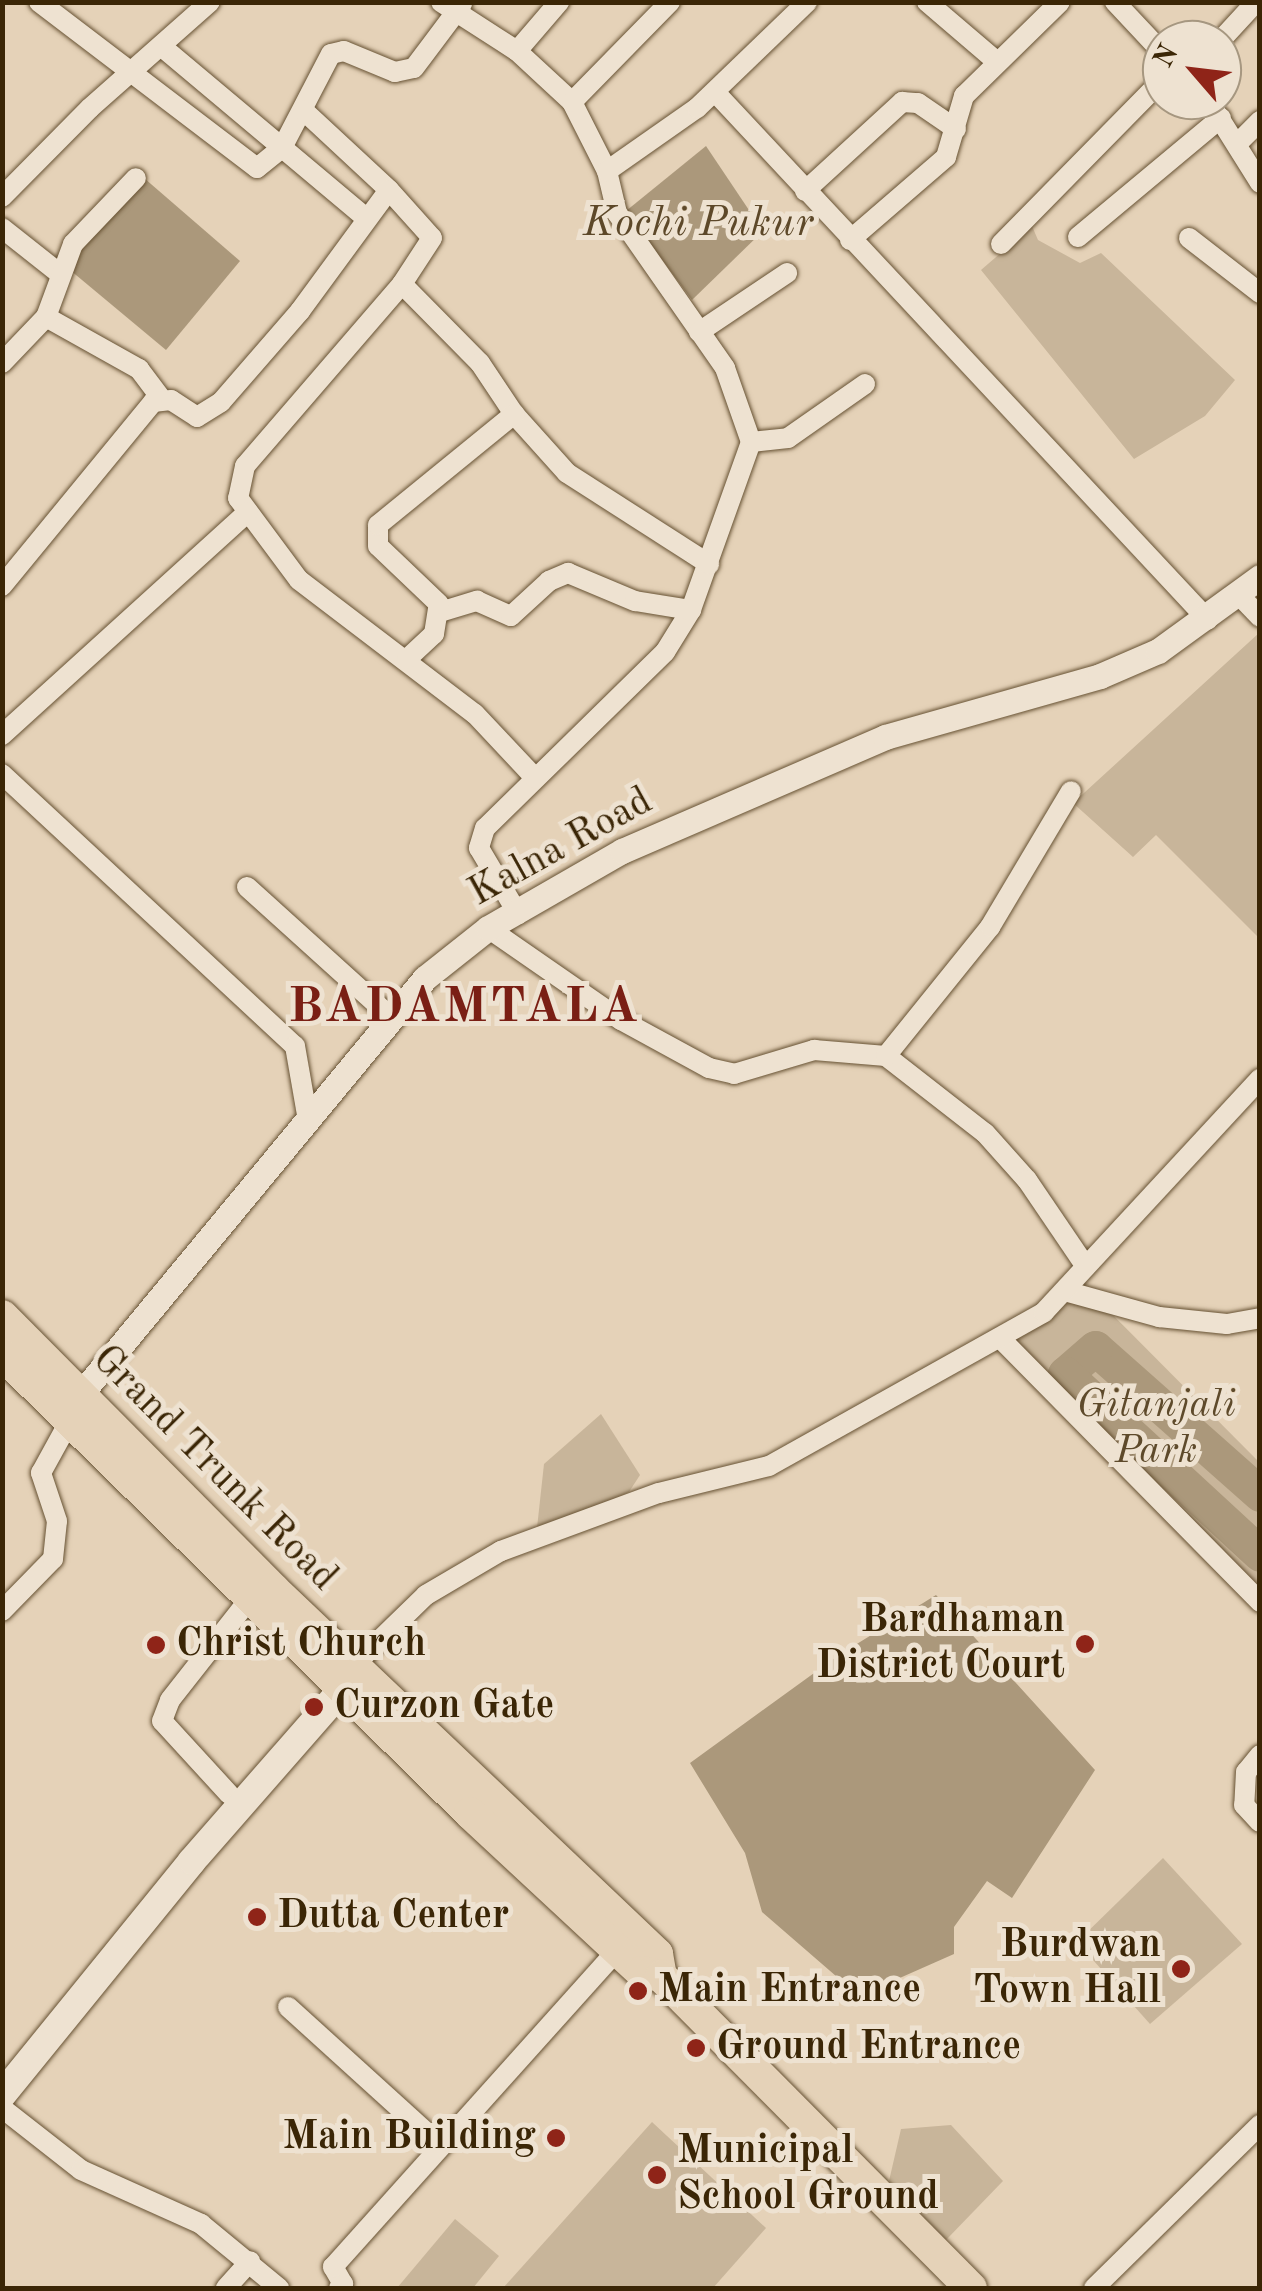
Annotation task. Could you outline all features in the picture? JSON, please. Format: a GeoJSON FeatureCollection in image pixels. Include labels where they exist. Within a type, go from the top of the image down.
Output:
{"type":"FeatureCollection","features":[{"type":"Feature","properties":{"kind":"highway","name":"Grand Trunk Road"},"geometry":{"type":"LineString","coordinates":[[2,1316],[70,1411],[248,1600],[347,1673],[617,1950],[641,1972],[660,1976],[971,2288]]}},
{"type":"Feature","properties":{"kind":"highway","name":"Grand Trunk Road"},"geometry":{"type":"LineString","coordinates":[[2,1354],[70,1411],[347,1673],[657,1954],[660,1976]]}},
{"type":"Feature","properties":{"kind":"main road"},"geometry":{"type":"LineString","coordinates":[[2,2072],[347,1673]]}},
{"type":"Feature","properties":{"kind":"main road"},"geometry":{"type":"LineString","coordinates":[[2,2095],[235,1799]]}},
{"type":"Feature","properties":{"kind":"street"},"geometry":{"type":"LineString","coordinates":[[2,198],[127,75],[210,2]]}},
{"type":"Feature","properties":{"kind":"street"},"geometry":{"type":"LineString","coordinates":[[518,51],[559,2]]}},
{"type":"Feature","properties":{"kind":"street"},"geometry":{"type":"LineString","coordinates":[[572,102],[670,2]]}},
{"type":"Feature","properties":{"kind":"street"},"geometry":{"type":"LineString","coordinates":[[607,171],[716,92],[807,2]]}},
{"type":"Feature","properties":{"kind":"street"},"geometry":{"type":"LineString","coordinates":[[927,2],[996,61]]}},
{"type":"Feature","properties":{"kind":"street"},"geometry":{"type":"LineString","coordinates":[[850,240],[946,158],[964,96],[1060,2]]}},
{"type":"Feature","properties":{"kind":"street"},"geometry":{"type":"LineString","coordinates":[[1115,2],[1142,31]]}},
{"type":"Feature","properties":{"kind":"street"},"geometry":{"type":"LineString","coordinates":[[47,5],[127,75],[245,164],[266,166],[282,148],[330,54],[344,51],[395,72],[414,68],[453,5],[518,51],[572,102],[607,171],[629,234],[725,368],[751,442],[691,610],[652,665],[485,828],[479,848],[518,914]]}},
{"type":"Feature","properties":{"kind":"street"},"geometry":{"type":"LineString","coordinates":[[161,46],[366,218]]}},
{"type":"Feature","properties":{"kind":"street"},"geometry":{"type":"LineString","coordinates":[[716,92],[1208,620]]}},
{"type":"Feature","properties":{"kind":"street"},"geometry":{"type":"LineString","coordinates":[[1001,244],[1142,100]]}},
{"type":"Feature","properties":{"kind":"street"},"geometry":{"type":"LineString","coordinates":[[805,190],[902,102],[918,103],[956,129]]}},
{"type":"Feature","properties":{"kind":"street"},"geometry":{"type":"LineString","coordinates":[[303,110],[390,190],[432,238],[402,284],[245,466],[237,490],[248,512],[300,580],[475,714],[535,778]]}},
{"type":"Feature","properties":{"kind":"street"},"geometry":{"type":"LineString","coordinates":[[1078,237],[1218,120]]}},
{"type":"Feature","properties":{"kind":"street"},"geometry":{"type":"LineString","coordinates":[[1221,120],[1260,183]]}},
{"type":"Feature","properties":{"kind":"street"},"geometry":{"type":"LineString","coordinates":[[1237,144],[1260,122]]}},
{"type":"Feature","properties":{"kind":"street"},"geometry":{"type":"LineString","coordinates":[[2,363],[46,317],[73,244],[136,178]]}},
{"type":"Feature","properties":{"kind":"street"},"geometry":{"type":"LineString","coordinates":[[46,317],[139,369],[161,398],[189,415],[209,414],[300,312],[390,190]]}},
{"type":"Feature","properties":{"kind":"street"},"geometry":{"type":"LineString","coordinates":[[2,228],[60,274]]}},
{"type":"Feature","properties":{"kind":"street"},"geometry":{"type":"LineString","coordinates":[[1189,238],[1260,293]]}},
{"type":"Feature","properties":{"kind":"street"},"geometry":{"type":"LineString","coordinates":[[699,332],[787,273]]}},
{"type":"Feature","properties":{"kind":"street"},"geometry":{"type":"LineString","coordinates":[[402,284],[480,363],[514,414],[567,473],[709,564]]}},
{"type":"Feature","properties":{"kind":"street"},"geometry":{"type":"LineString","coordinates":[[751,442],[788,438],[865,384]]}},
{"type":"Feature","properties":{"kind":"street"},"geometry":{"type":"LineString","coordinates":[[2,586],[161,398]]}},
{"type":"Feature","properties":{"kind":"street"},"geometry":{"type":"LineString","coordinates":[[407,660],[434,634],[440,612],[427,589],[373,535],[514,414]]}},
{"type":"Feature","properties":{"kind":"street"},"geometry":{"type":"LineString","coordinates":[[2,736],[248,512]]}},
{"type":"Feature","properties":{"kind":"street"},"geometry":{"type":"LineString","coordinates":[[440,612],[477,601],[512,616],[568,573],[635,601],[691,610]]}},
{"type":"Feature","properties":{"kind":"street","name":"Kalna Road"},"geometry":{"type":"LineString","coordinates":[[70,1411],[307,1116],[425,978],[488,928],[622,851],[884,737],[1100,676],[1208,620],[1260,577]]}},
{"type":"Feature","properties":{"kind":"street"},"geometry":{"type":"LineString","coordinates":[[1238,594],[1260,617]]}},
{"type":"Feature","properties":{"kind":"street"},"geometry":{"type":"LineString","coordinates":[[2,774],[295,1046],[307,1116]]}},
{"type":"Feature","properties":{"kind":"street"},"geometry":{"type":"LineString","coordinates":[[886,1056],[990,927],[1071,791]]}},
{"type":"Feature","properties":{"kind":"street"},"geometry":{"type":"LineString","coordinates":[[248,886],[391,1018]]}},
{"type":"Feature","properties":{"kind":"street"},"geometry":{"type":"LineString","coordinates":[[488,928],[621,1020],[709,1068],[734,1074],[814,1050],[886,1056],[985,1134],[1027,1180],[1084,1264]]}},
{"type":"Feature","properties":{"kind":"street"},"geometry":{"type":"LineString","coordinates":[[347,1673],[426,1595],[501,1550],[659,1493],[769,1466],[1000,1338],[1065,1290],[1084,1264],[1260,1079]]}},
{"type":"Feature","properties":{"kind":"street"},"geometry":{"type":"LineString","coordinates":[[1065,1290],[1159,1317],[1226,1324],[1260,1318]]}},
{"type":"Feature","properties":{"kind":"street"},"geometry":{"type":"LineString","coordinates":[[1000,1338],[1260,1602]]}},
{"type":"Feature","properties":{"kind":"street"},"geometry":{"type":"LineString","coordinates":[[2,1611],[53,1559],[57,1521],[41,1473],[70,1411]]}},
{"type":"Feature","properties":{"kind":"street"},"geometry":{"type":"LineString","coordinates":[[235,1799],[162,1721],[170,1700],[248,1600]]}},
{"type":"Feature","properties":{"kind":"street"},"geometry":{"type":"LineString","coordinates":[[1260,1755],[1246,1772],[1244,1805],[1260,1822]]}},
{"type":"Feature","properties":{"kind":"street"},"geometry":{"type":"LineString","coordinates":[[339,2288],[343,2284],[333,2267],[439,2144],[617,1950]]}},
{"type":"Feature","properties":{"kind":"street"},"geometry":{"type":"LineString","coordinates":[[288,2007],[439,2144]]}},
{"type":"Feature","properties":{"kind":"street"},"geometry":{"type":"LineString","coordinates":[[2,2108],[81,2170],[201,2224],[279,2288]]}},
{"type":"Feature","properties":{"kind":"street"},"geometry":{"type":"LineString","coordinates":[[1094,2288],[1260,2125]]}},
{"type":"Feature","properties":{"kind":"street"},"geometry":{"type":"LineString","coordinates":[[226,2288],[250,2261]]}},
{"type":"Feature","properties":{"kind":"green space"},"geometry":{"type":"Polygon","coordinates":[[[1032,226],[1038,240],[1080,263],[1101,253],[1235,380],[1205,416],[1134,459],[981,270],[1032,226]]]}},
{"type":"Feature","properties":{"kind":"green space"},"geometry":{"type":"Polygon","coordinates":[[[1259,633],[1259,938],[1156,835],[1133,857],[1073,803],[1259,633]]]}},
{"type":"Feature","properties":{"kind":"green space","name":"Gitanjali Park"},"geometry":{"type":"Polygon","coordinates":[[[1090,1292],[1259,1462],[1259,1602],[1000,1338],[1090,1292]]]}},
{"type":"Feature","properties":{"kind":"green space"},"geometry":{"type":"Polygon","coordinates":[[[601,1414],[640,1475],[629,1492],[536,1537],[544,1464],[601,1414]]]}},
{"type":"Feature","properties":{"kind":"green space"},"geometry":{"type":"Polygon","coordinates":[[[1163,1858],[1242,1944],[1150,2024],[1077,1942],[1163,1858]]]}},
{"type":"Feature","properties":{"kind":"green space","name":"Municipal School Ground"},"geometry":{"type":"Polygon","coordinates":[[[652,2122],[766,2228],[713,2288],[503,2288],[652,2122]]]}},
{"type":"Feature","properties":{"kind":"green space"},"geometry":{"type":"Polygon","coordinates":[[[951,2125],[1003,2181],[946,2240],[889,2181],[901,2129],[951,2125]]]}},
{"type":"Feature","properties":{"kind":"green space"},"geometry":{"type":"Polygon","coordinates":[[[455,2219],[499,2256],[473,2288],[397,2288],[455,2219]]]}},
{"type":"Feature","properties":{"kind":"water","name":"Kochi Pukur"},"geometry":{"type":"Polygon","coordinates":[[[706,146],[763,231],[692,300],[626,211],[706,146]]]}},
{"type":"Feature","properties":{"kind":"water"},"geometry":{"type":"Polygon","coordinates":[[[144,178],[240,261],[166,350],[64,265],[144,178]]]}},
{"type":"Feature","properties":{"kind":"water"},"geometry":{"type":"Polygon","coordinates":[[[936,1595],[1095,1770],[1012,1898],[987,1881],[954,1927],[954,1954],[859,1996],[762,1912],[745,1853],[690,1763],[839,1655],[936,1595]]]}},
{"type":"Feature","properties":{"kind":"waterway"},"geometry":{"type":"LineString","coordinates":[[1260,1494],[1095,1348],[1065,1374],[1260,1554]]}},
{"type":"Feature","properties":{"kind":"place","name":"Bardhaman District Court"},"geometry":{"type":"Point","coordinates":[1085,1644]}},
{"type":"Feature","properties":{"kind":"place","name":"Christ Church"},"geometry":{"type":"Point","coordinates":[156,1645]}},
{"type":"Feature","properties":{"kind":"place","name":"Curzon Gate"},"geometry":{"type":"Point","coordinates":[314,1707]}},
{"type":"Feature","properties":{"kind":"place","name":"Dutta Center"},"geometry":{"type":"Point","coordinates":[257,1917]}},
{"type":"Feature","properties":{"kind":"place","name":"Burdwan Town Hall"},"geometry":{"type":"Point","coordinates":[1181,1969]}},
{"type":"Feature","properties":{"kind":"place","name":"Main Entrance"},"geometry":{"type":"Point","coordinates":[638,1991]}},
{"type":"Feature","properties":{"kind":"place","name":"Ground Entrance"},"geometry":{"type":"Point","coordinates":[696,2048]}},
{"type":"Feature","properties":{"kind":"place","name":"Main Building"},"geometry":{"type":"Point","coordinates":[556,2138]}},
{"type":"Feature","properties":{"kind":"place","name":"Municipal School Ground"},"geometry":{"type":"Point","coordinates":[657,2175]}},
{"type":"Feature","properties":{"kind":"district","name":"BADAMTALA"},"geometry":{"type":"Point","coordinates":[464,1009]}}]}
